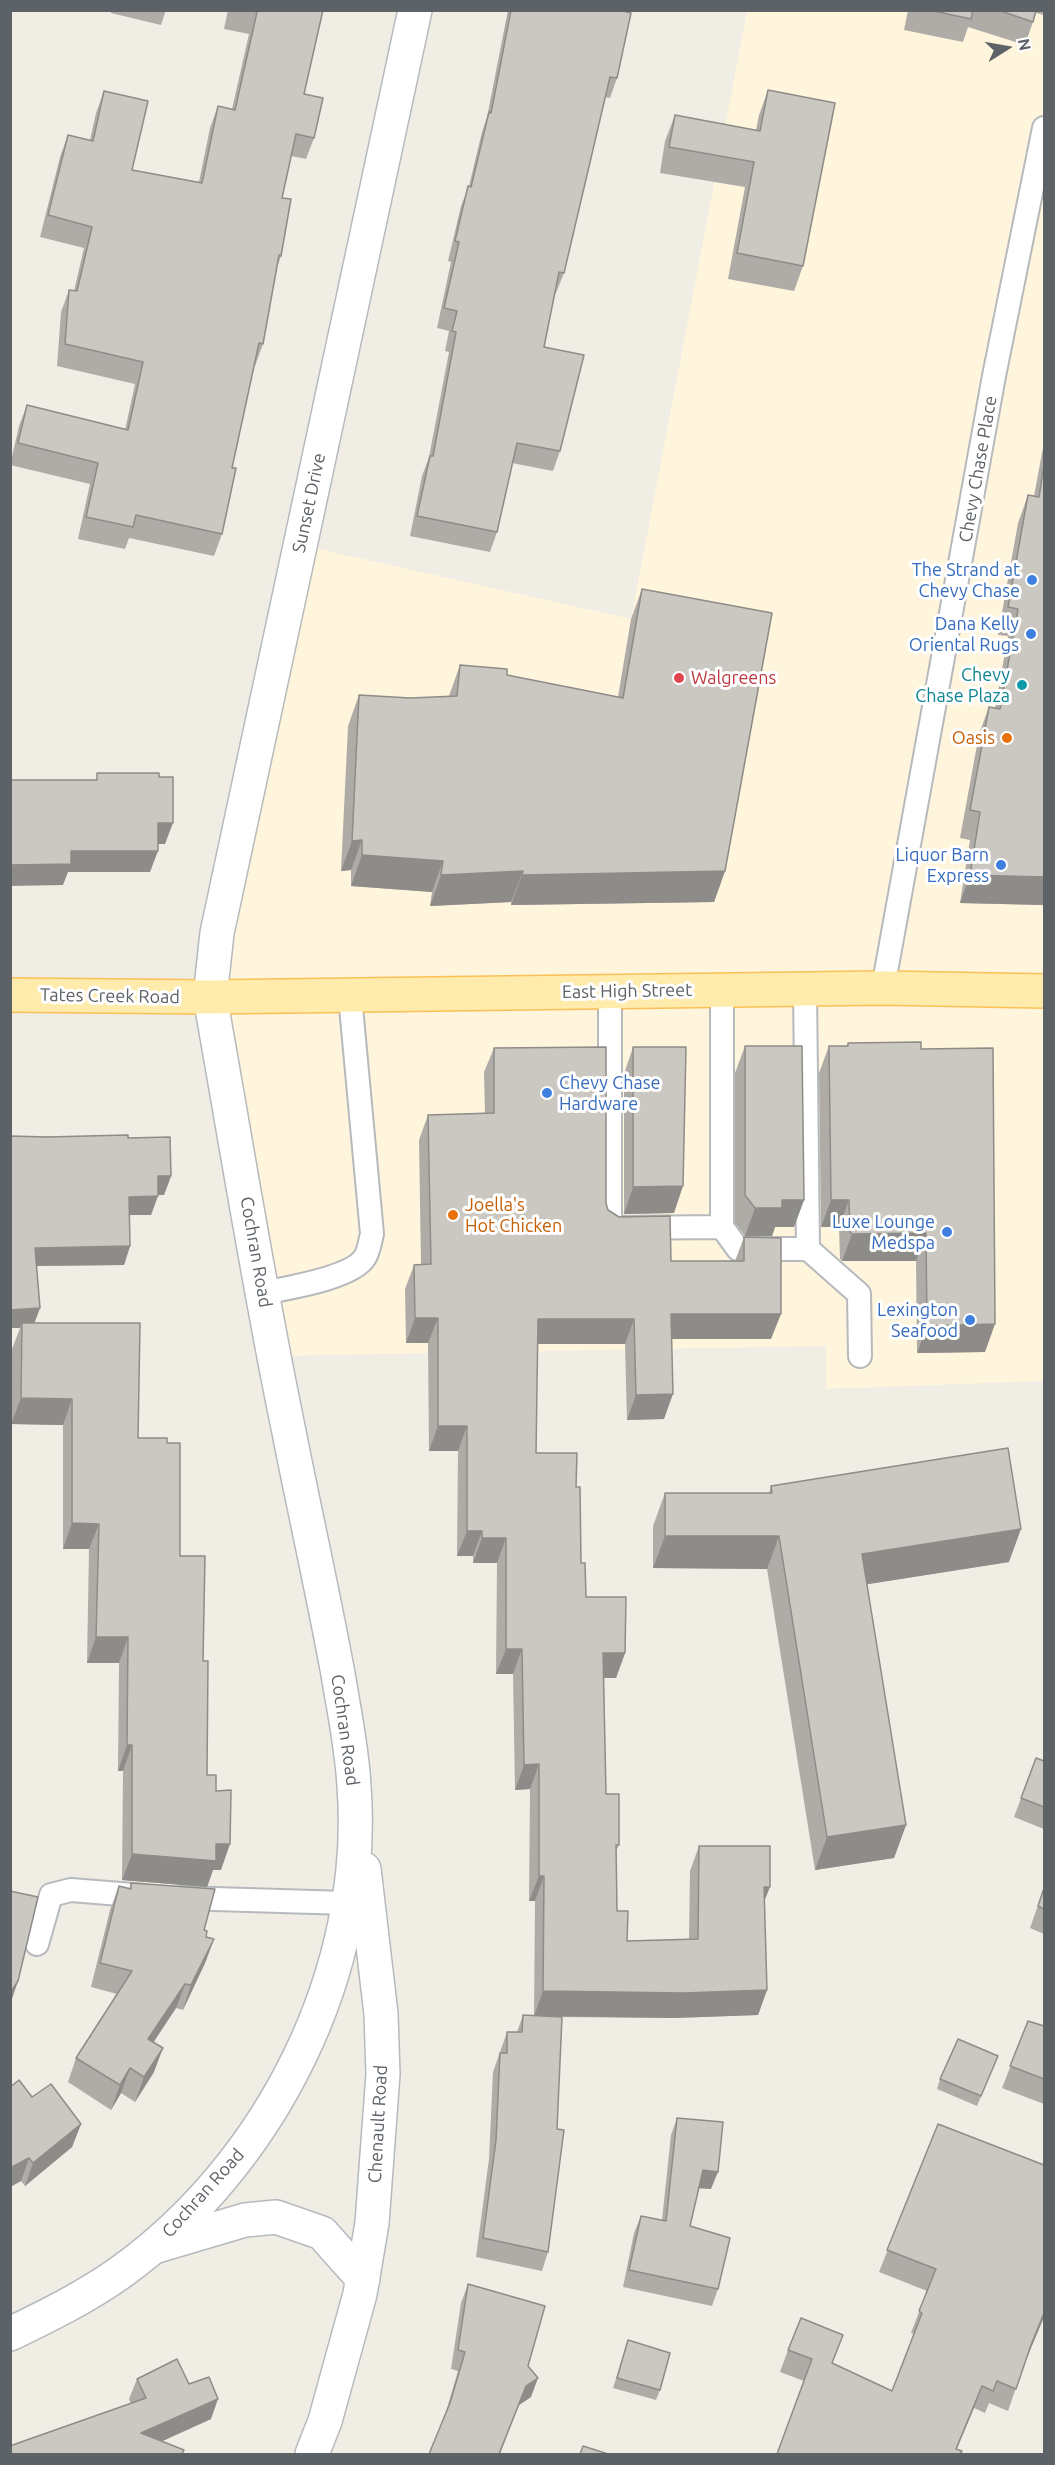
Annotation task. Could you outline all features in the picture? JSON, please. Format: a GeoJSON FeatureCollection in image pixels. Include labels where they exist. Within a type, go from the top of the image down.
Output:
{"type":"FeatureCollection","features":[{"type":"Feature","properties":{"kind":"main road","name":"East High Street"},"geometry":{"type":"LineString","coordinates":[[210,997],[883,988],[1044,991]]}},
{"type":"Feature","properties":{"kind":"main road","name":"Tates Creek Road"},"geometry":{"type":"LineString","coordinates":[[10,995],[210,997]]}},
{"type":"Feature","properties":{"kind":"street","name":"Sunset Drive"},"geometry":{"type":"LineString","coordinates":[[210,997],[217,933],[415,10]]}},
{"type":"Feature","properties":{"kind":"street","name":"Cochran Road"},"geometry":{"type":"LineString","coordinates":[[10,2334],[79,2300],[124,2269],[166,2234],[207,2193],[243,2150],[276,2101],[301,2057],[335,1964],[347,1903],[354,1845],[355,1787],[332,1643],[288,1429],[210,997]]}},
{"type":"Feature","properties":{"kind":"street","name":"Chenault Road"},"geometry":{"type":"LineString","coordinates":[[312,2454],[325,2421],[363,2279],[372,2223],[383,2074],[381,2014],[355,1787]]}},
{"type":"Feature","properties":{"kind":"street"},"geometry":{"type":"LineString","coordinates":[[150,2248],[246,2220],[276,2217],[322,2234],[363,2279]]}},
{"type":"Feature","properties":{"kind":"lane","name":"Chevy Chase Place"},"geometry":{"type":"LineString","coordinates":[[883,988],[994,376],[1044,128]]}},
{"type":"Feature","properties":{"kind":"lane"},"geometry":{"type":"LineString","coordinates":[[805,989],[808,1249]]}},
{"type":"Feature","properties":{"kind":"lane"},"geometry":{"type":"LineString","coordinates":[[722,990],[722,1227],[738,1249],[808,1249],[859,1294],[860,1356]]}},
{"type":"Feature","properties":{"kind":"lane"},"geometry":{"type":"LineString","coordinates":[[610,992],[610,1228],[722,1227]]}},
{"type":"Feature","properties":{"kind":"lane"},"geometry":{"type":"LineString","coordinates":[[264,1293],[320,1280],[350,1270],[365,1258],[372,1234],[350,996]]}},
{"type":"Feature","properties":{"kind":"lane"},"geometry":{"type":"LineString","coordinates":[[37,1944],[51,1895],[71,1890],[205,1900],[347,1903]]}},
{"type":"Feature","properties":{"kind":"shaded area"},"geometry":{"type":"Polygon","coordinates":[[[747,11],[1044,11],[1044,1381],[826,1389],[826,1346],[274,1356],[210,997],[301,545],[631,619],[747,11]]]}},
{"type":"Feature","properties":{"kind":"building"},"geometry":{"type":"Polygon","coordinates":[[[248,10],[323,10],[304,94],[323,98],[314,138],[296,134],[282,198],[291,199],[281,256],[279,255],[263,344],[259,343],[232,468],[236,468],[222,534],[136,515],[133,527],[86,517],[98,463],[18,443],[27,405],[128,430],[143,362],[65,344],[69,290],[77,291],[92,227],[48,215],[68,135],[93,141],[104,91],[148,101],[132,170],[202,183],[218,106],[235,110],[257,12],[248,10]]]}},
{"type":"Feature","properties":{"kind":"building"},"geometry":{"type":"Polygon","coordinates":[[[511,10],[619,10],[631,13],[617,78],[610,77],[564,273],[559,272],[544,347],[584,355],[560,451],[517,443],[497,532],[417,516],[430,456],[433,456],[456,332],[452,331],[457,311],[444,308],[459,242],[455,241],[468,186],[471,187],[489,112],[491,113],[511,10]]]}},
{"type":"Feature","properties":{"kind":"building"},"geometry":{"type":"Polygon","coordinates":[[[929,10],[973,10],[971,19],[929,10]]]}},
{"type":"Feature","properties":{"kind":"building"},"geometry":{"type":"Polygon","coordinates":[[[998,10],[1036,10],[1033,22],[998,10]]]}},
{"type":"Feature","properties":{"kind":"building"},"geometry":{"type":"Polygon","coordinates":[[[768,90],[835,103],[803,266],[737,253],[754,162],[669,147],[675,115],[760,131],[768,90]]]}},
{"type":"Feature","properties":{"kind":"building","name":"Chevy Chase Plaza"},"geometry":{"type":"Polygon","coordinates":[[[1044,465],[1044,877],[970,875],[980,812],[970,810],[989,707],[1000,709],[1018,609],[1008,607],[1028,495],[1039,497],[1044,465]]]}},
{"type":"Feature","properties":{"kind":"building"},"geometry":{"type":"Polygon","coordinates":[[[642,589],[772,613],[725,871],[522,875],[523,871],[441,875],[443,861],[362,855],[362,840],[352,841],[359,695],[410,698],[457,696],[460,665],[507,669],[507,675],[623,698],[642,589]]]}},
{"type":"Feature","properties":{"kind":"building"},"geometry":{"type":"Polygon","coordinates":[[[97,773],[159,773],[159,777],[173,777],[173,823],[158,823],[158,851],[71,851],[71,864],[10,865],[10,780],[97,780],[97,773]]]}},
{"type":"Feature","properties":{"kind":"building"},"geometry":{"type":"Polygon","coordinates":[[[921,1042],[921,1049],[993,1048],[995,1324],[927,1326],[926,1233],[852,1234],[850,1232],[849,1200],[831,1200],[829,1046],[848,1046],[848,1043],[921,1042]]]}},
{"type":"Feature","properties":{"kind":"building"},"geometry":{"type":"Polygon","coordinates":[[[745,1046],[802,1046],[804,1200],[782,1200],[782,1208],[755,1208],[745,1195],[745,1046]]]}},
{"type":"Feature","properties":{"kind":"building"},"geometry":{"type":"Polygon","coordinates":[[[606,1047],[606,1203],[608,1210],[619,1217],[670,1216],[671,1261],[744,1261],[744,1237],[781,1238],[781,1314],[671,1314],[673,1394],[636,1395],[634,1319],[538,1319],[536,1453],[577,1453],[576,1487],[580,1487],[581,1563],[585,1563],[586,1597],[626,1597],[625,1653],[603,1653],[606,1794],[619,1794],[619,1845],[616,1845],[617,1911],[628,1911],[627,1941],[698,1939],[699,1846],[770,1846],[770,1887],[764,1887],[767,1990],[683,1993],[543,1991],[544,1876],[539,1876],[539,1764],[524,1765],[522,1649],[506,1649],[506,1538],[482,1538],[482,1531],[467,1531],[467,1426],[438,1426],[438,1318],[415,1318],[414,1265],[431,1264],[428,1115],[494,1113],[494,1048],[606,1047]]]}},
{"type":"Feature","properties":{"kind":"building"},"geometry":{"type":"Polygon","coordinates":[[[633,1047],[686,1047],[683,1186],[633,1187],[633,1047]]]}},
{"type":"Feature","properties":{"kind":"building"},"geometry":{"type":"Polygon","coordinates":[[[128,1135],[128,1138],[170,1137],[171,1176],[158,1176],[158,1196],[129,1197],[130,1246],[35,1248],[40,1308],[10,1310],[10,1136],[128,1135]]]}},
{"type":"Feature","properties":{"kind":"building"},"geometry":{"type":"Polygon","coordinates":[[[22,1323],[140,1323],[138,1438],[167,1438],[167,1443],[180,1443],[180,1556],[205,1556],[203,1661],[208,1661],[207,1775],[216,1775],[216,1791],[231,1790],[230,1844],[216,1844],[216,1861],[132,1854],[132,1745],[127,1745],[128,1637],[96,1637],[99,1524],[72,1523],[72,1399],[21,1398],[22,1323]]]}},
{"type":"Feature","properties":{"kind":"building"},"geometry":{"type":"Polygon","coordinates":[[[1008,1448],[1021,1529],[862,1554],[906,1825],[827,1837],[779,1536],[665,1536],[665,1493],[772,1493],[771,1486],[1008,1448]]]}},
{"type":"Feature","properties":{"kind":"building"},"geometry":{"type":"Polygon","coordinates":[[[1036,1758],[1044,1761],[1044,1807],[1021,1798],[1036,1758]]]}},
{"type":"Feature","properties":{"kind":"building"},"geometry":{"type":"Polygon","coordinates":[[[131,1883],[215,1889],[204,1930],[207,1931],[206,1937],[214,1939],[191,1985],[185,1984],[148,2039],[163,2048],[144,2077],[130,2068],[120,2085],[76,2058],[132,1971],[100,1963],[119,1886],[131,1889],[131,1883]]]}},
{"type":"Feature","properties":{"kind":"building"},"geometry":{"type":"Polygon","coordinates":[[[1044,1888],[1044,1909],[1038,1906],[1044,1888]]]}},
{"type":"Feature","properties":{"kind":"building"},"geometry":{"type":"Polygon","coordinates":[[[10,1891],[38,1897],[18,1981],[10,1993],[10,1891]]]}},
{"type":"Feature","properties":{"kind":"building"},"geometry":{"type":"Polygon","coordinates":[[[523,2015],[562,2017],[557,2129],[564,2130],[548,2252],[483,2238],[496,2140],[500,2053],[507,2053],[507,2032],[522,2032],[523,2015]]]}},
{"type":"Feature","properties":{"kind":"building"},"geometry":{"type":"Polygon","coordinates":[[[1028,2021],[1044,2026],[1044,2079],[1010,2066],[1028,2021]]]}},
{"type":"Feature","properties":{"kind":"building"},"geometry":{"type":"Polygon","coordinates":[[[958,2039],[998,2056],[981,2096],[940,2079],[958,2039]]]}},
{"type":"Feature","properties":{"kind":"building"},"geometry":{"type":"Polygon","coordinates":[[[19,2080],[32,2097],[51,2084],[81,2124],[33,2163],[29,2158],[10,2168],[10,2087],[19,2080]]]}},
{"type":"Feature","properties":{"kind":"building"},"geometry":{"type":"Polygon","coordinates":[[[677,2118],[723,2122],[718,2172],[703,2170],[690,2226],[730,2238],[718,2289],[629,2270],[641,2216],[666,2221],[677,2118]]]}},
{"type":"Feature","properties":{"kind":"building"},"geometry":{"type":"Polygon","coordinates":[[[938,2124],[1044,2165],[1044,2313],[1016,2389],[997,2381],[993,2391],[982,2386],[956,2449],[962,2451],[960,2454],[777,2454],[812,2359],[788,2350],[801,2318],[843,2335],[832,2363],[892,2391],[936,2269],[887,2250],[938,2124]]]}},
{"type":"Feature","properties":{"kind":"building"},"geometry":{"type":"Polygon","coordinates":[[[468,2284],[545,2306],[528,2366],[538,2378],[526,2386],[499,2454],[429,2454],[450,2403],[465,2352],[458,2350],[468,2284]]]}},
{"type":"Feature","properties":{"kind":"building"},"geometry":{"type":"Polygon","coordinates":[[[628,2340],[670,2353],[660,2390],[617,2378],[628,2340]]]}},
{"type":"Feature","properties":{"kind":"building"},"geometry":{"type":"Polygon","coordinates":[[[177,2359],[189,2384],[209,2377],[218,2399],[141,2433],[184,2450],[182,2454],[10,2454],[10,2446],[146,2398],[137,2379],[177,2359]]]}},
{"type":"Feature","properties":{"kind":"building"},"geometry":{"type":"Polygon","coordinates":[[[583,2446],[608,2454],[580,2454],[583,2446]]]}},
{"type":"Feature","properties":{"kind":"place","name":"The Strand at Chevy Chase"},"geometry":{"type":"Point","coordinates":[1032,580]}},
{"type":"Feature","properties":{"kind":"place","name":"Dana Kelly Oriental Rugs"},"geometry":{"type":"Point","coordinates":[1031,634]}},
{"type":"Feature","properties":{"kind":"place","name":"Walgreens"},"geometry":{"type":"Point","coordinates":[679,678]}},
{"type":"Feature","properties":{"kind":"place","name":"Chevy Chase Plaza"},"geometry":{"type":"Point","coordinates":[1022,685]}},
{"type":"Feature","properties":{"kind":"place","name":"Oasis"},"geometry":{"type":"Point","coordinates":[1007,738]}},
{"type":"Feature","properties":{"kind":"place","name":"Liquor Barn Express"},"geometry":{"type":"Point","coordinates":[1001,865]}},
{"type":"Feature","properties":{"kind":"place","name":"Chevy Chase Hardware"},"geometry":{"type":"Point","coordinates":[547,1093]}},
{"type":"Feature","properties":{"kind":"place","name":"Joella's Hot Chicken"},"geometry":{"type":"Point","coordinates":[453,1215]}},
{"type":"Feature","properties":{"kind":"place","name":"Luxe Lounge Medspa"},"geometry":{"type":"Point","coordinates":[947,1232]}},
{"type":"Feature","properties":{"kind":"place","name":"Lexington Seafood"},"geometry":{"type":"Point","coordinates":[970,1320]}}]}
